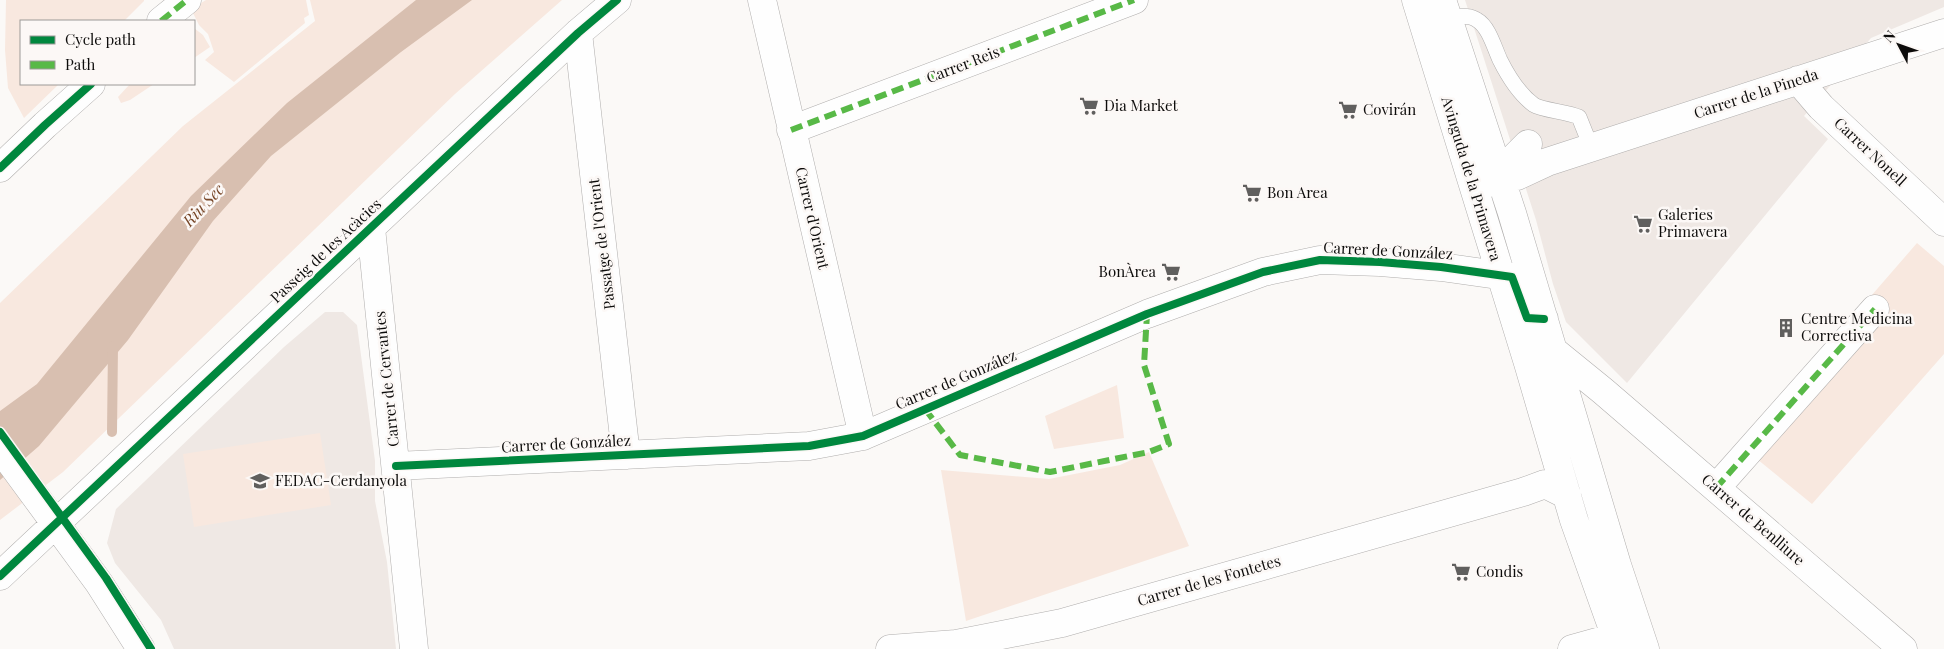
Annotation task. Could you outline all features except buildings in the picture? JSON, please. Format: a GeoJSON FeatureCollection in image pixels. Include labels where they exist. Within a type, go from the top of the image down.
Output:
{"type":"FeatureCollection","features":[{"type":"Feature","properties":{"kind":"street"},"geometry":{"type":"LineString","coordinates":[[162,20],[187,0]]}},
{"type":"Feature","properties":{"kind":"street","name":"Passeig de les Acàcies"},"geometry":{"type":"LineString","coordinates":[[0,576],[578,34],[617,0]]}},
{"type":"Feature","properties":{"kind":"street","name":"Carrer d'Orient"},"geometry":{"type":"LineString","coordinates":[[762,0],[863,436]]}},
{"type":"Feature","properties":{"kind":"street","name":"Carrer Reis"},"geometry":{"type":"LineString","coordinates":[[791,130],[1134,0]]}},
{"type":"Feature","properties":{"kind":"street","name":"Avinguda de la Primavera"},"geometry":{"type":"LineString","coordinates":[[1431,7],[1483,119],[1617,565],[1645,649]]}},
{"type":"Feature","properties":{"kind":"street","name":"Avinguda de la Primavera"},"geometry":{"type":"LineString","coordinates":[[1431,7],[1476,155],[1484,168],[1501,174]]}},
{"type":"Feature","properties":{"kind":"street","name":"Avinguda de la Primavera"},"geometry":{"type":"LineString","coordinates":[[1431,7],[1499,262],[1548,483],[1599,645]]}},
{"type":"Feature","properties":{"kind":"street","name":"Carrer de la Pineda"},"geometry":{"type":"LineString","coordinates":[[1558,152],[1798,80],[1944,33]]}},
{"type":"Feature","properties":{"kind":"street","name":"Passatge de l'Orient"},"geometry":{"type":"LineString","coordinates":[[578,34],[626,455]]}},
{"type":"Feature","properties":{"kind":"street","name":"Carrer Nonell"},"geometry":{"type":"LineString","coordinates":[[1798,80],[1822,107],[1944,222]]}},
{"type":"Feature","properties":{"kind":"street"},"geometry":{"type":"LineString","coordinates":[[0,168],[44,125],[90,85]]}},
{"type":"Feature","properties":{"kind":"street"},"geometry":{"type":"LineString","coordinates":[[1483,119],[1558,152]]}},
{"type":"Feature","properties":{"kind":"street"},"geometry":{"type":"LineString","coordinates":[[1441,267],[1463,257],[1499,262],[1501,235],[1491,193],[1501,174],[1517,176],[1558,152]]}},
{"type":"Feature","properties":{"kind":"street"},"geometry":{"type":"LineString","coordinates":[[1512,212],[1558,152]]}},
{"type":"Feature","properties":{"kind":"street","name":"Carrer de Cervantes"},"geometry":{"type":"LineString","coordinates":[[371,228],[414,649]]}},
{"type":"Feature","properties":{"kind":"street","name":"Carrer de González"},"geometry":{"type":"LineString","coordinates":[[396,466],[809,446],[863,436],[1147,314],[1263,272],[1320,260],[1441,267],[1499,262]]}},
{"type":"Feature","properties":{"kind":"street","name":"Avinguda de la Primavera"},"geometry":{"type":"LineString","coordinates":[[1499,262],[1527,318],[1544,319]]}},
{"type":"Feature","properties":{"kind":"street"},"geometry":{"type":"LineString","coordinates":[[1716,488],[1875,309]]}},
{"type":"Feature","properties":{"kind":"street","name":"Avinguda de la Primavera"},"geometry":{"type":"LineString","coordinates":[[1548,483],[1562,429],[1550,386],[1556,359]]}},
{"type":"Feature","properties":{"kind":"street","name":"Carrer de Benlliure"},"geometry":{"type":"LineString","coordinates":[[1556,359],[1603,391],[1903,649]]}},
{"type":"Feature","properties":{"kind":"street"},"geometry":{"type":"LineString","coordinates":[[0,448],[99,583],[141,649]]}},
{"type":"Feature","properties":{"kind":"street","name":"Carrer de les Fontetes"},"geometry":{"type":"LineString","coordinates":[[890,649],[1006,642],[1062,623],[1548,483]]}},
{"type":"Feature","properties":{"kind":"lane"},"geometry":{"type":"LineString","coordinates":[[1431,7],[1479,20],[1518,91],[1536,106],[1579,116],[1558,152]]}},
{"type":"Feature","properties":{"kind":"shaded area"},"geometry":{"type":"Polygon","coordinates":[[[6,0],[144,0],[125,20],[20,20],[20,85],[58,85],[24,118],[8,88],[5,50],[6,0]]]}},
{"type":"Feature","properties":{"kind":"shaded area"},"geometry":{"type":"Polygon","coordinates":[[[206,0],[306,0],[309,15],[304,18],[305,23],[234,82],[205,60],[214,52],[208,34],[199,25],[191,9],[206,0]]]}},
{"type":"Feature","properties":{"kind":"shaded area"},"geometry":{"type":"Polygon","coordinates":[[[310,0],[562,0],[455,94],[63,472],[0,520],[0,303],[183,126],[315,21],[310,0]]]}},
{"type":"Feature","properties":{"kind":"shaded area"},"geometry":{"type":"Polygon","coordinates":[[[1465,0],[1944,0],[1944,7],[1871,38],[1804,116],[1828,139],[1627,383],[1566,322],[1553,284],[1536,220],[1465,0]]]}},
{"type":"Feature","properties":{"kind":"shaded area"},"geometry":{"type":"Polygon","coordinates":[[[195,29],[203,35],[210,47],[195,57],[195,29]]]}},
{"type":"Feature","properties":{"kind":"shaded area"},"geometry":{"type":"Polygon","coordinates":[[[129,85],[152,85],[130,100],[121,103],[118,97],[129,85]]]}},
{"type":"Feature","properties":{"kind":"shaded area"},"geometry":{"type":"Polygon","coordinates":[[[1917,243],[1944,266],[1944,354],[1812,504],[1741,446],[1917,243]]]}},
{"type":"Feature","properties":{"kind":"shaded area","name":"FEDAC-Cerdanyola"},"geometry":{"type":"Polygon","coordinates":[[[325,312],[343,312],[357,325],[375,461],[375,501],[387,562],[396,649],[174,649],[161,620],[115,563],[107,543],[116,509],[284,347],[325,312]]]}},
{"type":"Feature","properties":{"kind":"shaded area"},"geometry":{"type":"Polygon","coordinates":[[[1117,385],[1124,438],[1054,449],[1045,416],[1117,385]]]}},
{"type":"Feature","properties":{"kind":"shaded area"},"geometry":{"type":"Polygon","coordinates":[[[320,433],[331,505],[194,527],[183,454],[320,433]]]}},
{"type":"Feature","properties":{"kind":"shaded area"},"geometry":{"type":"Polygon","coordinates":[[[1149,452],[1189,546],[966,621],[941,470],[1049,479],[1120,465],[1149,452]]]}},
{"type":"Feature","properties":{"kind":"water","name":"Riu Sec"},"geometry":{"type":"Polygon","coordinates":[[[416,0],[472,0],[401,52],[271,156],[213,221],[128,340],[39,446],[0,480],[0,411],[37,384],[191,196],[287,103],[416,0]]]}},
{"type":"Feature","properties":{"kind":"waterway"},"geometry":{"type":"LineString","coordinates":[[112,432],[113,346]]}},
{"type":"Feature","properties":{"kind":"marked path"},"geometry":{"type":"LineString","coordinates":[[162,20],[187,0]]}},
{"type":"Feature","properties":{"kind":"marked path"},"geometry":{"type":"LineString","coordinates":[[791,130],[1134,0]]}},
{"type":"Feature","properties":{"kind":"marked path"},"geometry":{"type":"LineString","coordinates":[[1716,488],[1875,309]]}},
{"type":"Feature","properties":{"kind":"marked path"},"geometry":{"type":"LineString","coordinates":[[925,409],[960,455],[1050,472],[1149,452],[1169,444],[1144,365],[1147,314]]}},
{"type":"Feature","properties":{"kind":"cycle path"},"geometry":{"type":"LineString","coordinates":[[0,576],[578,33],[617,0]]}},
{"type":"Feature","properties":{"kind":"cycle path"},"geometry":{"type":"LineString","coordinates":[[0,168],[90,85]]}},
{"type":"Feature","properties":{"kind":"cycle path"},"geometry":{"type":"LineString","coordinates":[[396,466],[809,446],[863,436],[1147,314],[1263,272],[1320,260],[1441,267],[1512,277],[1527,318],[1544,319]]}},
{"type":"Feature","properties":{"kind":"cycle path"},"geometry":{"type":"LineString","coordinates":[[0,432],[106,578],[151,649]]}},
{"type":"Feature","properties":{"kind":"place","name":"Dia Market"},"geometry":{"type":"Point","coordinates":[1089,106]}},
{"type":"Feature","properties":{"kind":"place","name":"Covirán"},"geometry":{"type":"Point","coordinates":[1348,110]}},
{"type":"Feature","properties":{"kind":"place","name":"Bon Area"},"geometry":{"type":"Point","coordinates":[1252,193]}},
{"type":"Feature","properties":{"kind":"place","name":"Galeries Primavera"},"geometry":{"type":"Point","coordinates":[1643,224]}},
{"type":"Feature","properties":{"kind":"place","name":"BonÀrea"},"geometry":{"type":"Point","coordinates":[1171,272]}},
{"type":"Feature","properties":{"kind":"place","name":"Centre Medicina Correctiva"},"geometry":{"type":"Point","coordinates":[1786,328]}},
{"type":"Feature","properties":{"kind":"place","name":"FEDAC-Cerdanyola"},"geometry":{"type":"Point","coordinates":[260,481]}},
{"type":"Feature","properties":{"kind":"place","name":"Condis"},"geometry":{"type":"Point","coordinates":[1461,572]}}]}
